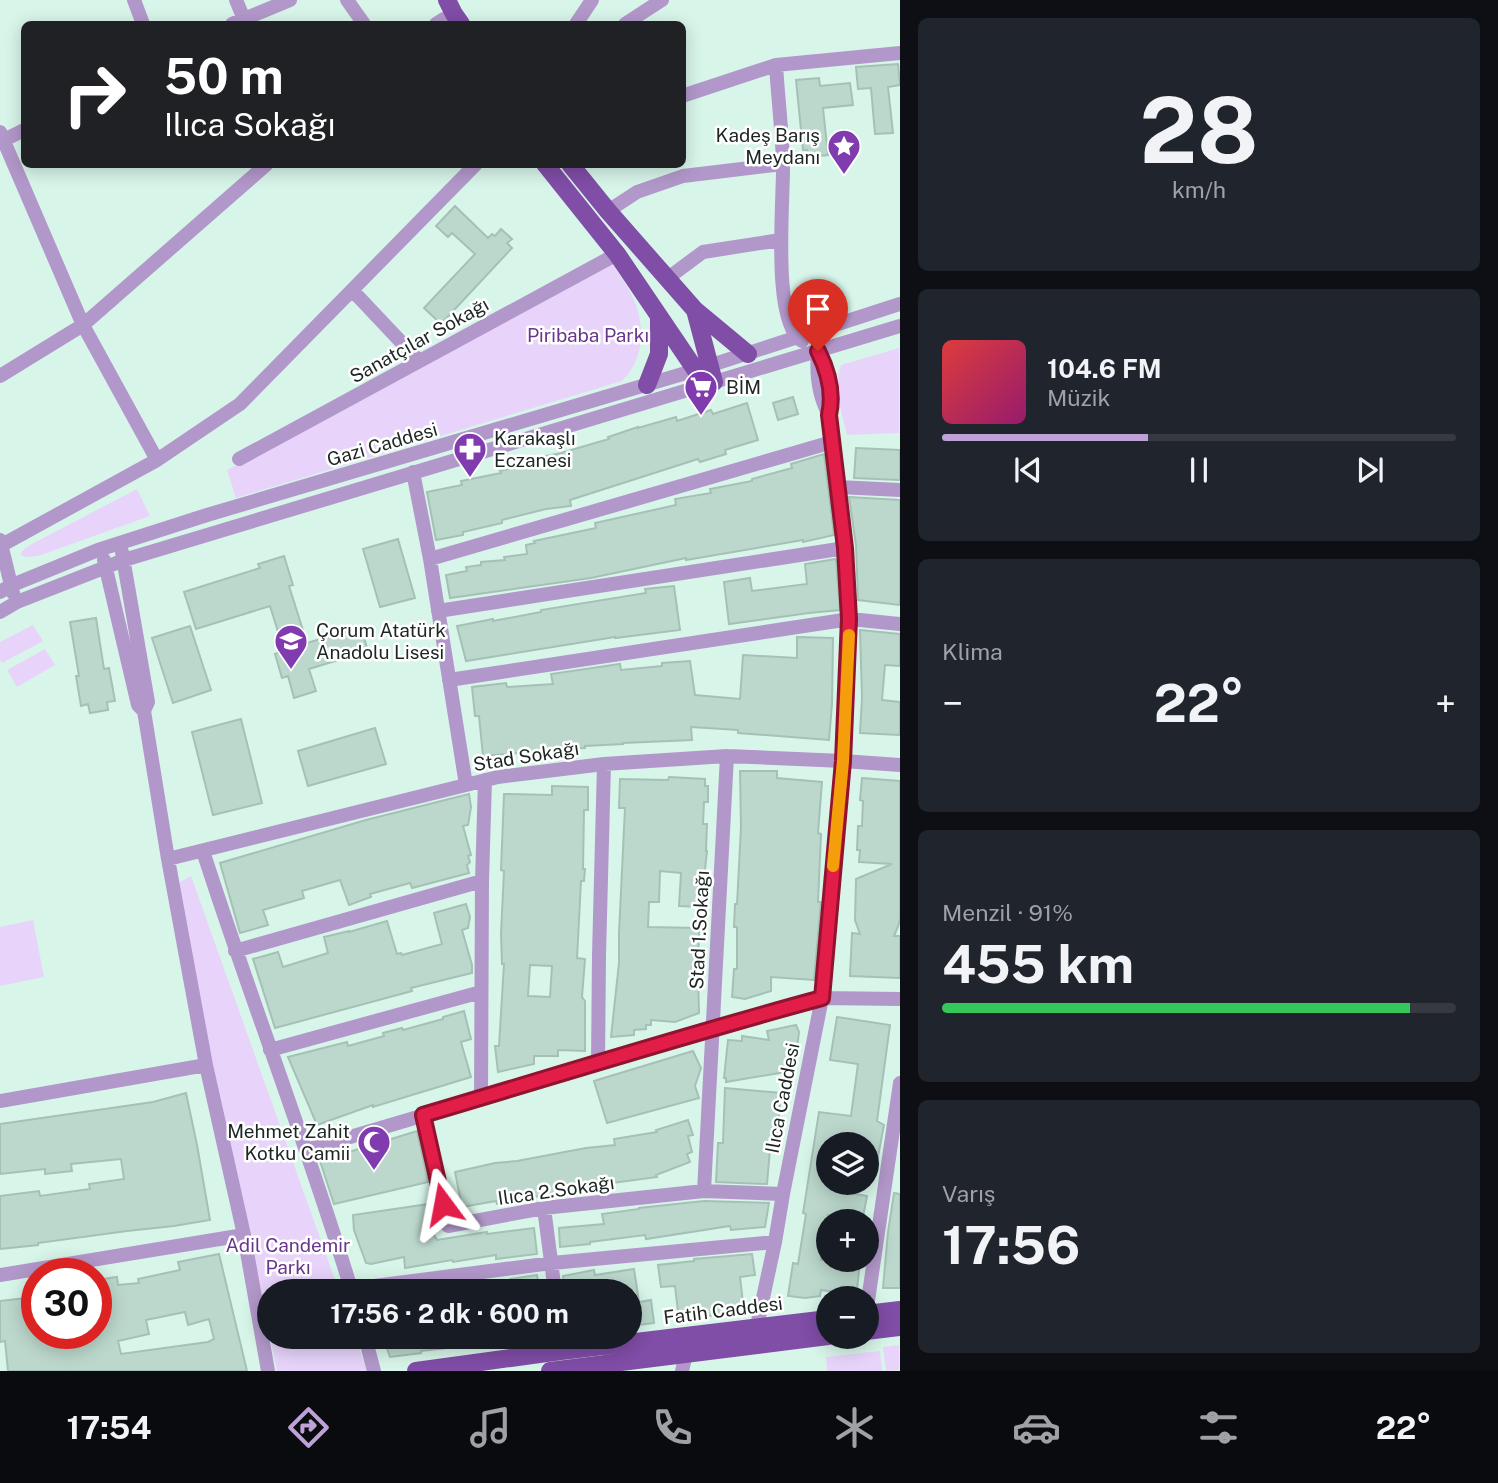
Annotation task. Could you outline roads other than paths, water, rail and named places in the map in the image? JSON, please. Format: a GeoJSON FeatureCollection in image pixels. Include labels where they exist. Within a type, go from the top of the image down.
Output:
{"type":"FeatureCollection","features":[{"type":"Feature","properties":{"kind":"main road"},"geometry":{"type":"LineString","coordinates":[[433,0],[441,21]]}},
{"type":"Feature","properties":{"kind":"main road"},"geometry":{"type":"LineString","coordinates":[[447,0],[459,21]]}},
{"type":"Feature","properties":{"kind":"main road"},"geometry":{"type":"LineString","coordinates":[[548,168],[617,254],[659,316],[706,375]]}},
{"type":"Feature","properties":{"kind":"main road"},"geometry":{"type":"LineString","coordinates":[[573,168],[695,310],[748,354]]}},
{"type":"Feature","properties":{"kind":"main road"},"geometry":{"type":"LineString","coordinates":[[695,310],[706,375]]}},
{"type":"Feature","properties":{"kind":"main road"},"geometry":{"type":"LineString","coordinates":[[647,384],[659,354],[659,316]]}},
{"type":"Feature","properties":{"kind":"main road"},"geometry":{"type":"LineString","coordinates":[[879,1312],[900,1310]]}},
{"type":"Feature","properties":{"kind":"main road","name":"Fatih Caddesi"},"geometry":{"type":"LineString","coordinates":[[642,1337],[816,1319]]}},
{"type":"Feature","properties":{"kind":"main road"},"geometry":{"type":"LineString","coordinates":[[879,1329],[900,1327]]}},
{"type":"Feature","properties":{"kind":"main road","name":"Fatih Caddesi"},"geometry":{"type":"LineString","coordinates":[[550,1371],[684,1363],[816,1338]]}},
{"type":"Feature","properties":{"kind":"main road","name":"Fatih Caddesi"},"geometry":{"type":"LineString","coordinates":[[416,1371],[534,1349]]}},
{"type":"Feature","properties":{"kind":"street"},"geometry":{"type":"LineString","coordinates":[[134,0],[142,21]]}},
{"type":"Feature","properties":{"kind":"street"},"geometry":{"type":"LineString","coordinates":[[236,0],[240,21]]}},
{"type":"Feature","properties":{"kind":"street"},"geometry":{"type":"LineString","coordinates":[[244,21],[290,0]]}},
{"type":"Feature","properties":{"kind":"street"},"geometry":{"type":"LineString","coordinates":[[346,0],[362,21]]}},
{"type":"Feature","properties":{"kind":"street"},"geometry":{"type":"LineString","coordinates":[[578,21],[592,0]]}},
{"type":"Feature","properties":{"kind":"street"},"geometry":{"type":"LineString","coordinates":[[630,21],[663,0]]}},
{"type":"Feature","properties":{"kind":"street"},"geometry":{"type":"LineString","coordinates":[[686,95],[776,65],[900,53]]}},
{"type":"Feature","properties":{"kind":"street"},"geometry":{"type":"LineString","coordinates":[[776,65],[783,164],[780,240],[786,317],[795,337],[818,351]]}},
{"type":"Feature","properties":{"kind":"street"},"geometry":{"type":"LineString","coordinates":[[21,131],[1,138],[83,325],[157,460]]}},
{"type":"Feature","properties":{"kind":"street"},"geometry":{"type":"LineString","coordinates":[[608,211],[637,191],[683,176],[783,164]]}},
{"type":"Feature","properties":{"kind":"street"},"geometry":{"type":"LineString","coordinates":[[0,376],[83,325],[262,168]]}},
{"type":"Feature","properties":{"kind":"street"},"geometry":{"type":"LineString","coordinates":[[17,602],[5,589],[1,544],[157,460],[240,404],[472,168]]}},
{"type":"Feature","properties":{"kind":"street"},"geometry":{"type":"LineString","coordinates":[[668,278],[703,252],[780,240]]}},
{"type":"Feature","properties":{"kind":"street","name":"Sanatçılar Sokağı"},"geometry":{"type":"LineString","coordinates":[[239,459],[617,254]]}},
{"type":"Feature","properties":{"kind":"street"},"geometry":{"type":"LineString","coordinates":[[352,290],[419,361]]}},
{"type":"Feature","properties":{"kind":"street","name":"Gazi Caddesi"},"geometry":{"type":"LineString","coordinates":[[0,612],[17,602],[124,559],[413,471],[706,375],[748,354],[900,304]]}},
{"type":"Feature","properties":{"kind":"street","name":"Gazi Caddesi"},"geometry":{"type":"LineString","coordinates":[[5,589],[99,549],[647,384],[706,375],[818,351],[900,326]]}},
{"type":"Feature","properties":{"kind":"street","name":"Ilıca Caddesi"},"geometry":{"type":"LineString","coordinates":[[757,1326],[822,998],[843,761],[849,619],[845,548],[829,415],[832,403],[827,368],[818,351]]}},
{"type":"Feature","properties":{"kind":"street"},"geometry":{"type":"LineString","coordinates":[[430,559],[832,442]]}},
{"type":"Feature","properties":{"kind":"street"},"geometry":{"type":"LineString","coordinates":[[413,471],[430,559],[466,785]]}},
{"type":"Feature","properties":{"kind":"street"},"geometry":{"type":"LineString","coordinates":[[838,486],[900,490]]}},
{"type":"Feature","properties":{"kind":"street"},"geometry":{"type":"LineString","coordinates":[[119,543],[148,702],[144,711],[168,859],[206,1065],[244,1235],[268,1371]]}},
{"type":"Feature","properties":{"kind":"street"},"geometry":{"type":"LineString","coordinates":[[438,611],[845,548]]}},
{"type":"Feature","properties":{"kind":"street"},"geometry":{"type":"LineString","coordinates":[[99,549],[106,566],[138,705],[144,711]]}},
{"type":"Feature","properties":{"kind":"street"},"geometry":{"type":"LineString","coordinates":[[449,680],[849,619],[900,624]]}},
{"type":"Feature","properties":{"kind":"street","name":"Stad Sokağı"},"geometry":{"type":"LineString","coordinates":[[168,859],[498,777],[604,764],[727,756],[900,765]]}},
{"type":"Feature","properties":{"kind":"street","name":"Stad 1.Sokağı"},"geometry":{"type":"LineString","coordinates":[[704,1191],[727,756]]}},
{"type":"Feature","properties":{"kind":"street"},"geometry":{"type":"LineString","coordinates":[[598,1064],[604,764]]}},
{"type":"Feature","properties":{"kind":"street"},"geometry":{"type":"LineString","coordinates":[[481,1098],[485,780]]}},
{"type":"Feature","properties":{"kind":"street"},"geometry":{"type":"LineString","coordinates":[[203,851],[348,1279]]}},
{"type":"Feature","properties":{"kind":"street"},"geometry":{"type":"LineString","coordinates":[[235,951],[482,881]]}},
{"type":"Feature","properties":{"kind":"street"},"geometry":{"type":"LineString","coordinates":[[270,1050],[481,992]]}},
{"type":"Feature","properties":{"kind":"street"},"geometry":{"type":"LineString","coordinates":[[306,1150],[822,998],[900,999]]}},
{"type":"Feature","properties":{"kind":"street"},"geometry":{"type":"LineString","coordinates":[[0,1101],[206,1065]]}},
{"type":"Feature","properties":{"kind":"street"},"geometry":{"type":"LineString","coordinates":[[870,1286],[900,1083]]}},
{"type":"Feature","properties":{"kind":"street","name":"Ilıca 2.Sokağı"},"geometry":{"type":"LineString","coordinates":[[423,1115],[448,1226],[544,1208],[704,1191],[783,1194]]}},
{"type":"Feature","properties":{"kind":"street"},"geometry":{"type":"LineString","coordinates":[[544,1208],[554,1279]]}},
{"type":"Feature","properties":{"kind":"street"},"geometry":{"type":"LineString","coordinates":[[0,1275],[244,1235]]}},
{"type":"Feature","properties":{"kind":"street"},"geometry":{"type":"LineString","coordinates":[[433,1279],[552,1263],[775,1242]]}},
{"type":"Feature","properties":{"kind":"street"},"geometry":{"type":"LineString","coordinates":[[368,1349],[374,1371]]}},
{"type":"Feature","properties":{"kind":"place","name":"Kadeş Barış Meydanı"},"geometry":{"type":"Point","coordinates":[844,176]}},
{"type":"Feature","properties":{"kind":"place","name":"BİM"},"geometry":{"type":"Point","coordinates":[701,417]}},
{"type":"Feature","properties":{"kind":"place","name":"Karakaşlı Eczanesi"},"geometry":{"type":"Point","coordinates":[470,479]}},
{"type":"Feature","properties":{"kind":"place","name":"Çorum Atatürk Anadolu Lisesi"},"geometry":{"type":"Point","coordinates":[291,671]}},
{"type":"Feature","properties":{"kind":"place","name":"Mehmet Zahit Kotku Camii"},"geometry":{"type":"Point","coordinates":[374,1172]}},
{"type":"Feature","properties":{"kind":"park label","name":"Piribaba Parkı"},"geometry":{"type":"Point","coordinates":[588,335]}},
{"type":"Feature","properties":{"kind":"park label","name":"Adil Candemir Parkı"},"geometry":{"type":"Point","coordinates":[288,1256]}}]}
